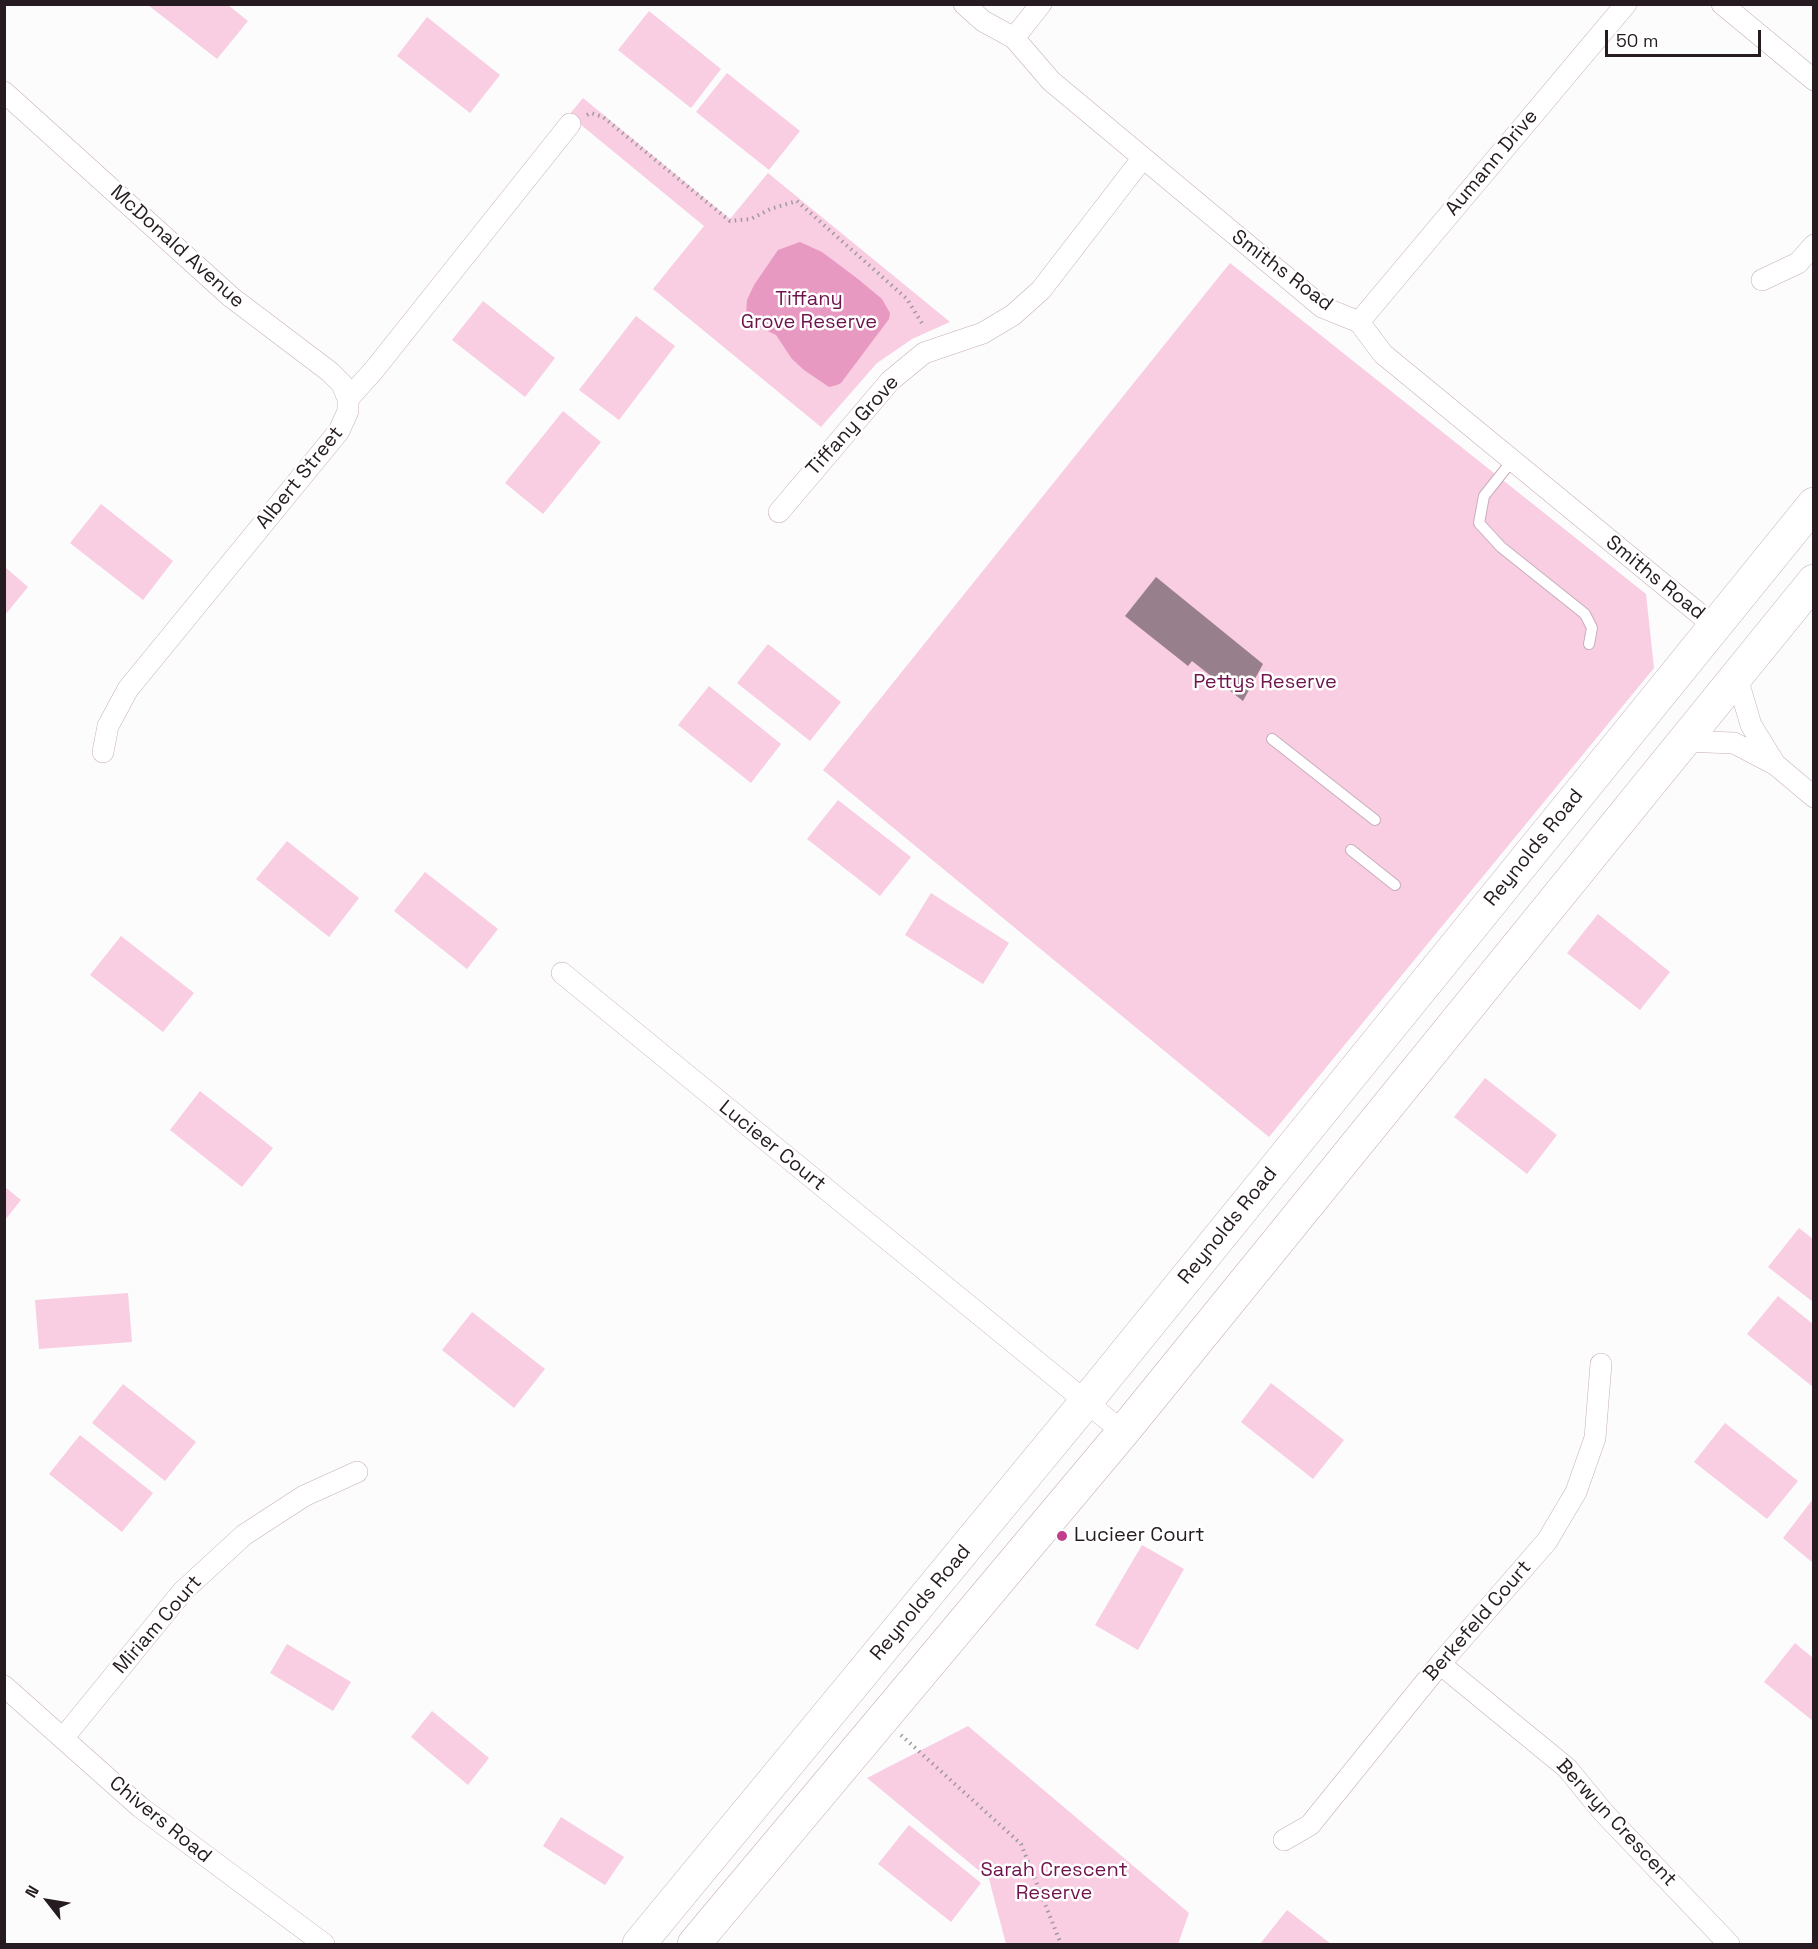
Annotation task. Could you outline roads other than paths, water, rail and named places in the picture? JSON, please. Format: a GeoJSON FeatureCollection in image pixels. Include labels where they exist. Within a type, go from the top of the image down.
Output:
{"type":"FeatureCollection","features":[{"type":"Feature","properties":{"kind":"main road","name":"Reynolds Road"},"geometry":{"type":"LineString","coordinates":[[639,1944],[1085,1403],[1713,625],[1814,504]]}},
{"type":"Feature","properties":{"kind":"main road"},"geometry":{"type":"LineString","coordinates":[[694,1944],[1123,1432],[1681,741],[1814,581]]}},
{"type":"Feature","properties":{"kind":"main road"},"geometry":{"type":"LineString","coordinates":[[1713,625],[1744,665]]}},
{"type":"Feature","properties":{"kind":"street","name":"Smiths Road"},"geometry":{"type":"LineString","coordinates":[[964,4],[983,21],[1014,38],[1051,81],[1322,307],[1359,322],[1383,354],[1713,625]]}},
{"type":"Feature","properties":{"kind":"street"},"geometry":{"type":"LineString","coordinates":[[1014,38],[1041,4]]}},
{"type":"Feature","properties":{"kind":"street","name":"Aumann Drive"},"geometry":{"type":"LineString","coordinates":[[1359,322],[1626,4]]}},
{"type":"Feature","properties":{"kind":"street"},"geometry":{"type":"LineString","coordinates":[[1722,4],[1814,81]]}},
{"type":"Feature","properties":{"kind":"street","name":"McDonald Avenue"},"geometry":{"type":"LineString","coordinates":[[4,92],[231,297],[330,372],[342,384],[348,399]]}},
{"type":"Feature","properties":{"kind":"street","name":"Albert Street"},"geometry":{"type":"LineString","coordinates":[[103,752],[108,726],[128,689],[339,431],[348,411],[348,399],[374,370],[570,124]]}},
{"type":"Feature","properties":{"kind":"street","name":"Tiffany Grove"},"geometry":{"type":"LineString","coordinates":[[779,512],[890,381],[924,353],[983,333],[1013,315],[1041,290],[1142,159]]}},
{"type":"Feature","properties":{"kind":"street"},"geometry":{"type":"LineString","coordinates":[[1762,280],[1798,263],[1814,245]]}},
{"type":"Feature","properties":{"kind":"street"},"geometry":{"type":"LineString","coordinates":[[1744,665],[1750,725],[1776,765]]}},
{"type":"Feature","properties":{"kind":"street"},"geometry":{"type":"LineString","coordinates":[[1681,741],[1734,743],[1776,765],[1814,797]]}},
{"type":"Feature","properties":{"kind":"street","name":"Lucieer Court"},"geometry":{"type":"LineString","coordinates":[[562,973],[1123,1432]]}},
{"type":"Feature","properties":{"kind":"street","name":"Berkefeld Court"},"geometry":{"type":"LineString","coordinates":[[1284,1840],[1310,1826],[1440,1664],[1547,1541],[1576,1492],[1595,1438],[1601,1364]]}},
{"type":"Feature","properties":{"kind":"street","name":"Miriam Court"},"geometry":{"type":"LineString","coordinates":[[64,1737],[183,1591],[236,1543],[304,1496],[357,1472]]}},
{"type":"Feature","properties":{"kind":"street","name":"Berwyn Crescent"},"geometry":{"type":"LineString","coordinates":[[1440,1664],[1567,1768],[1604,1812],[1729,1944]]}},
{"type":"Feature","properties":{"kind":"street","name":"Chivers Road"},"geometry":{"type":"LineString","coordinates":[[4,1686],[156,1820],[324,1944]]}},
{"type":"Feature","properties":{"kind":"lane"},"geometry":{"type":"LineString","coordinates":[[1512,462],[1484,496],[1479,523],[1500,547],[1585,614],[1592,628],[1589,644]]}},
{"type":"Feature","properties":{"kind":"lane"},"geometry":{"type":"LineString","coordinates":[[1272,739],[1375,820]]}},
{"type":"Feature","properties":{"kind":"lane"},"geometry":{"type":"LineString","coordinates":[[1351,850],[1395,885]]}},
{"type":"Feature","properties":{"kind":"place","name":"Lucieer Court"},"geometry":{"type":"Point","coordinates":[1062,1536]}},
{"type":"Feature","properties":{"kind":"park label","name":"Tiffany Grove Reserve"},"geometry":{"type":"Point","coordinates":[809,312]}},
{"type":"Feature","properties":{"kind":"park label","name":"Pettys Reserve"},"geometry":{"type":"Point","coordinates":[1265,683]}},
{"type":"Feature","properties":{"kind":"park label","name":"Sarah Crescent Reserve"},"geometry":{"type":"Point","coordinates":[1054,1882]}}]}
